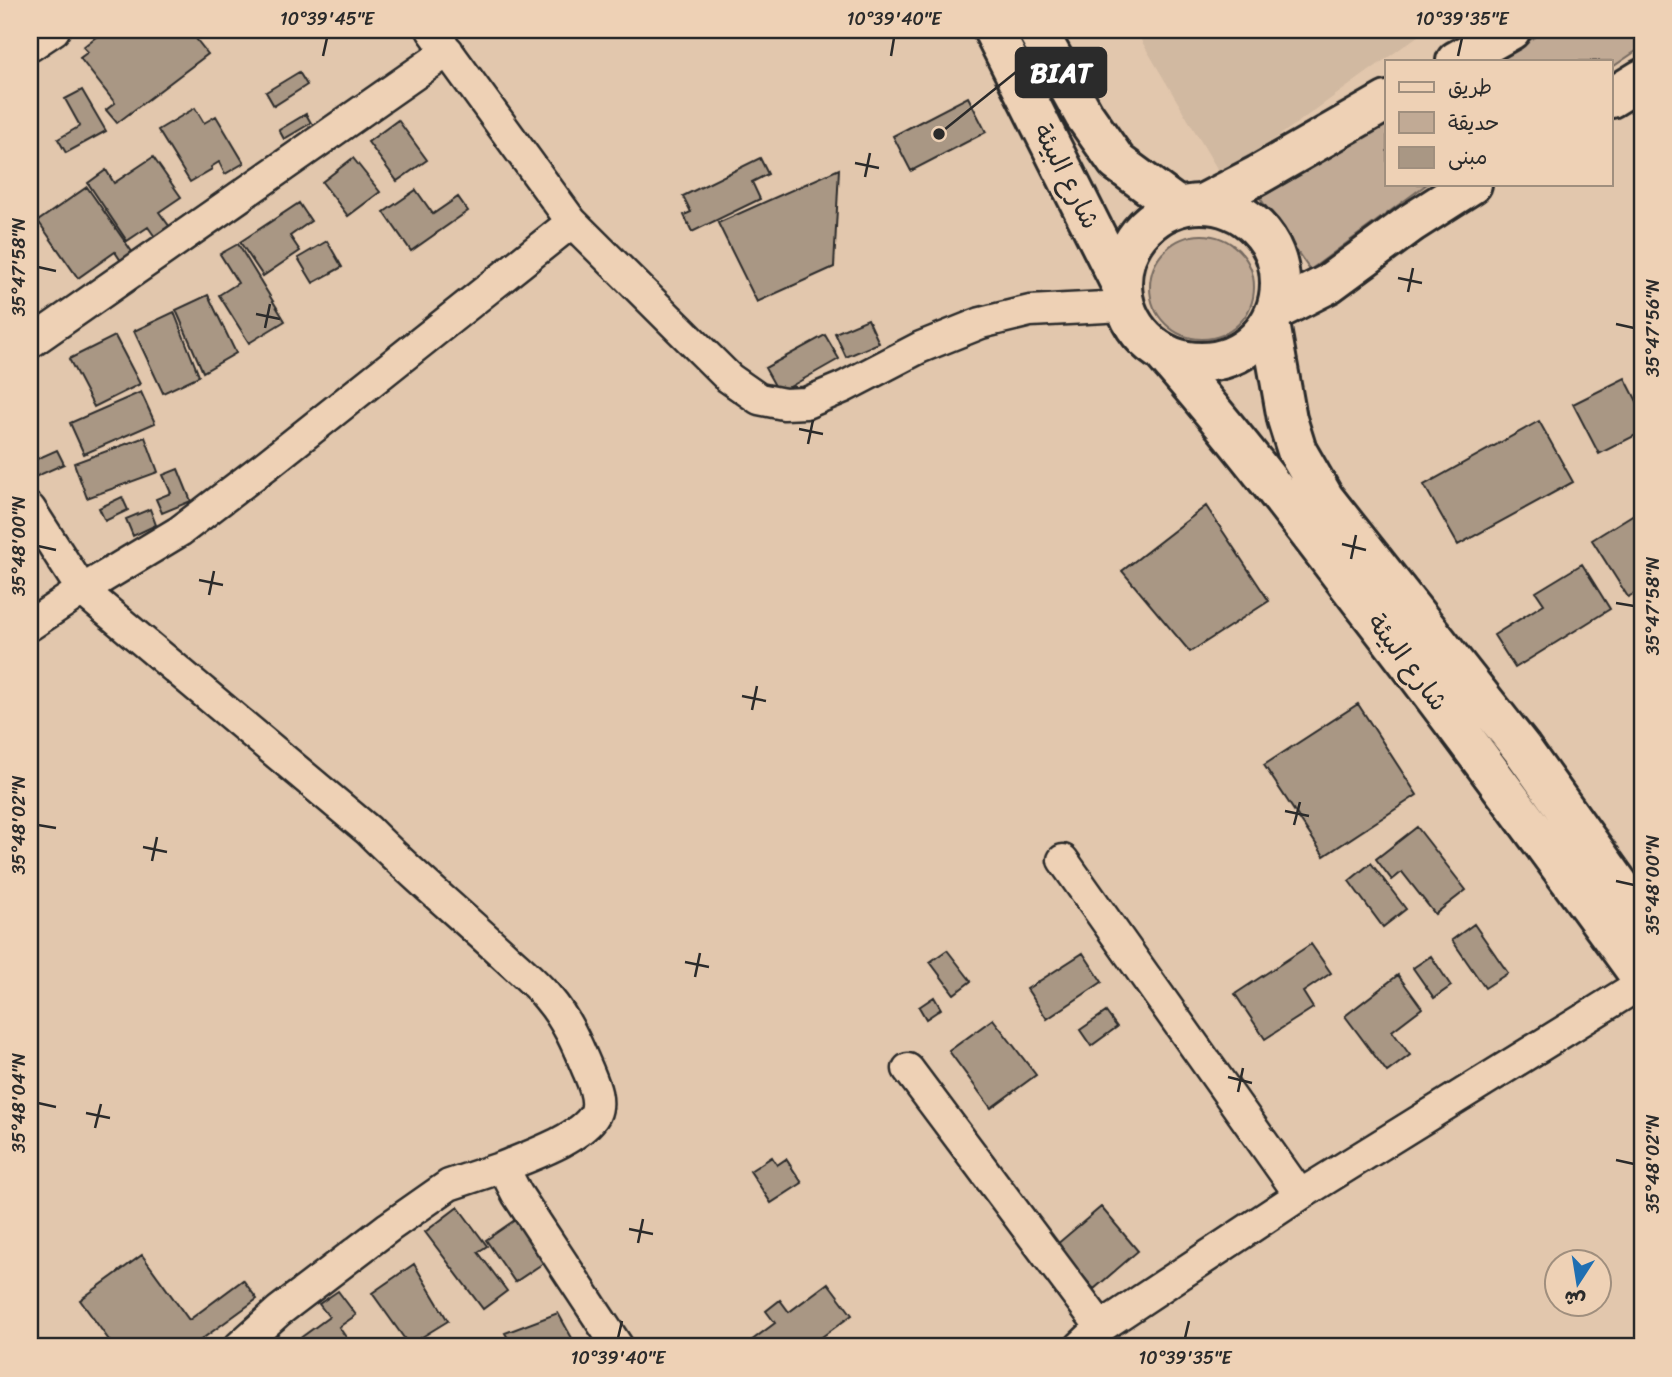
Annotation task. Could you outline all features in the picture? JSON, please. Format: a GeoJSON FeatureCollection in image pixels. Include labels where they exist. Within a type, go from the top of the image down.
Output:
{"type":"FeatureCollection","features":[{"type":"Feature","properties":{"kind":"highway","name":"شارع البيئة"},"geometry":{"type":"LineString","coordinates":[[993,30],[1123,296]]}},
{"type":"Feature","properties":{"kind":"highway","name":"شارع البيئة"},"geometry":{"type":"LineString","coordinates":[[1037,30],[1084,115],[1117,162],[1190,205]]}},
{"type":"Feature","properties":{"kind":"highway"},"geometry":{"type":"LineString","coordinates":[[1458,60],[1511,30]]}},
{"type":"Feature","properties":{"kind":"highway"},"geometry":{"type":"LineString","coordinates":[[1612,97],[1642,79]]}},
{"type":"Feature","properties":{"kind":"highway"},"geometry":{"type":"LineString","coordinates":[[1385,102],[1258,176],[1159,215],[1143,228],[1131,245],[1123,265],[1123,296],[1133,325],[1146,341],[1163,353],[1186,362],[1211,362],[1235,356],[1255,342],[1274,317],[1328,284],[1411,223],[1469,186]]}},
{"type":"Feature","properties":{"kind":"highway"},"geometry":{"type":"LineString","coordinates":[[1190,205],[1224,207],[1244,215],[1260,230],[1272,247],[1280,267],[1281,289],[1274,317]]}},
{"type":"Feature","properties":{"kind":"highway","name":"شارع البيئة"},"geometry":{"type":"LineString","coordinates":[[1274,317],[1291,430],[1297,451],[1324,498],[1522,749],[1642,917]]}},
{"type":"Feature","properties":{"kind":"highway","name":"شارع البيئة"},"geometry":{"type":"LineString","coordinates":[[1163,353],[1217,414],[1483,759],[1642,981]]}},
{"type":"Feature","properties":{"kind":"street"},"geometry":{"type":"LineString","coordinates":[[30,46],[54,30]]}},
{"type":"Feature","properties":{"kind":"street"},"geometry":{"type":"LineString","coordinates":[[30,343],[440,41],[572,222],[729,378],[759,399],[784,404],[806,403],[844,387],[921,346],[981,323],[1030,310],[1123,296]]}},
{"type":"Feature","properties":{"kind":"street"},"geometry":{"type":"LineString","coordinates":[[30,625],[180,531],[572,222]]}},
{"type":"Feature","properties":{"kind":"street"},"geometry":{"type":"LineString","coordinates":[[30,509],[82,590],[368,830],[548,997],[566,1023],[596,1091],[597,1110],[589,1123],[565,1139],[503,1167],[449,1185],[388,1227],[279,1311],[239,1347]]}},
{"type":"Feature","properties":{"kind":"street"},"geometry":{"type":"LineString","coordinates":[[1063,860],[1300,1195]]}},
{"type":"Feature","properties":{"kind":"street"},"geometry":{"type":"LineString","coordinates":[[1080,1347],[1101,1327],[1300,1195],[1642,981]]}},
{"type":"Feature","properties":{"kind":"street"},"geometry":{"type":"LineString","coordinates":[[908,1069],[1101,1327]]}},
{"type":"Feature","properties":{"kind":"street"},"geometry":{"type":"LineString","coordinates":[[503,1167],[517,1194],[618,1347]]}},
{"type":"Feature","properties":{"kind":"shaded area"},"geometry":{"type":"Polygon","coordinates":[[[1135,30],[1426,30],[1222,177],[1135,30]]]}},
{"type":"Feature","properties":{"kind":"green space"},"geometry":{"type":"Polygon","coordinates":[[[1547,30],[1642,30],[1642,47],[1612,67],[1612,60],[1495,60],[1547,30]]]}},
{"type":"Feature","properties":{"kind":"green space"},"geometry":{"type":"Polygon","coordinates":[[[1385,125],[1385,186],[1424,186],[1310,270],[1260,198],[1385,125]]]}},
{"type":"Feature","properties":{"kind":"green space"},"geometry":{"type":"Polygon","coordinates":[[[1202,235],[1222,239],[1239,250],[1250,267],[1254,287],[1250,307],[1239,324],[1222,335],[1202,339],[1182,335],[1165,324],[1154,307],[1150,287],[1154,267],[1165,250],[1182,239],[1202,235]]]}},
{"type":"Feature","properties":{"kind":"building"},"geometry":{"type":"Polygon","coordinates":[[[105,30],[189,30],[208,54],[117,123],[106,110],[115,103],[80,58],[88,52],[83,47],[105,30]]]}},
{"type":"Feature","properties":{"kind":"building"},"geometry":{"type":"Polygon","coordinates":[[[299,72],[307,85],[274,106],[266,92],[299,72]]]}},
{"type":"Feature","properties":{"kind":"building"},"geometry":{"type":"Polygon","coordinates":[[[82,90],[106,131],[66,153],[58,139],[80,126],[65,99],[82,90]]]}},
{"type":"Feature","properties":{"kind":"building"},"geometry":{"type":"Polygon","coordinates":[[[968,97],[986,132],[911,171],[893,136],[968,97]]]}},
{"type":"Feature","properties":{"kind":"building"},"geometry":{"type":"Polygon","coordinates":[[[195,108],[204,123],[216,116],[244,163],[225,174],[219,162],[190,182],[158,130],[195,108]]]}},
{"type":"Feature","properties":{"kind":"building"},"geometry":{"type":"Polygon","coordinates":[[[306,114],[311,123],[284,139],[279,130],[306,114]]]}},
{"type":"Feature","properties":{"kind":"building"},"geometry":{"type":"Polygon","coordinates":[[[398,120],[427,160],[397,181],[368,142],[398,120]]]}},
{"type":"Feature","properties":{"kind":"building"},"geometry":{"type":"Polygon","coordinates":[[[153,157],[181,197],[159,212],[175,234],[160,244],[148,227],[127,241],[88,183],[106,170],[114,183],[153,157]]]}},
{"type":"Feature","properties":{"kind":"building"},"geometry":{"type":"Polygon","coordinates":[[[353,158],[380,192],[348,216],[322,182],[353,158]]]}},
{"type":"Feature","properties":{"kind":"building"},"geometry":{"type":"Polygon","coordinates":[[[760,158],[768,174],[752,182],[760,199],[692,232],[684,215],[691,212],[683,196],[760,158]]]}},
{"type":"Feature","properties":{"kind":"building"},"geometry":{"type":"Polygon","coordinates":[[[839,169],[834,267],[757,302],[718,223],[839,169]]]}},
{"type":"Feature","properties":{"kind":"building"},"geometry":{"type":"Polygon","coordinates":[[[87,187],[137,259],[125,267],[115,252],[78,278],[38,221],[87,187]]]}},
{"type":"Feature","properties":{"kind":"building"},"geometry":{"type":"Polygon","coordinates":[[[416,190],[433,214],[458,197],[468,211],[411,251],[384,212],[416,190]]]}},
{"type":"Feature","properties":{"kind":"building"},"geometry":{"type":"Polygon","coordinates":[[[299,203],[311,221],[290,236],[300,251],[263,276],[240,242],[299,203]]]}},
{"type":"Feature","properties":{"kind":"building"},"geometry":{"type":"Polygon","coordinates":[[[327,241],[342,267],[313,283],[298,258],[327,241]]]}},
{"type":"Feature","properties":{"kind":"building"},"geometry":{"type":"Polygon","coordinates":[[[238,244],[285,321],[249,343],[219,295],[238,283],[220,254],[238,244]]]}},
{"type":"Feature","properties":{"kind":"building"},"geometry":{"type":"Polygon","coordinates":[[[208,295],[236,353],[203,372],[176,310],[208,295]]]}},
{"type":"Feature","properties":{"kind":"building"},"geometry":{"type":"Polygon","coordinates":[[[174,312],[199,376],[163,393],[134,331],[174,312]]]}},
{"type":"Feature","properties":{"kind":"building"},"geometry":{"type":"Polygon","coordinates":[[[868,319],[879,343],[846,357],[835,333],[868,319]]]}},
{"type":"Feature","properties":{"kind":"building"},"geometry":{"type":"Polygon","coordinates":[[[825,335],[839,359],[779,393],[765,368],[825,335]]]}},
{"type":"Feature","properties":{"kind":"building"},"geometry":{"type":"Polygon","coordinates":[[[115,336],[140,384],[94,407],[69,359],[115,336]]]}},
{"type":"Feature","properties":{"kind":"building"},"geometry":{"type":"Polygon","coordinates":[[[1625,378],[1642,411],[1642,432],[1599,454],[1573,404],[1625,378]]]}},
{"type":"Feature","properties":{"kind":"building"},"geometry":{"type":"Polygon","coordinates":[[[141,392],[155,423],[84,454],[70,423],[141,392]]]}},
{"type":"Feature","properties":{"kind":"building"},"geometry":{"type":"Polygon","coordinates":[[[1539,421],[1573,482],[1458,545],[1424,485],[1539,421]]]}},
{"type":"Feature","properties":{"kind":"building"},"geometry":{"type":"Polygon","coordinates":[[[145,437],[158,472],[87,498],[74,463],[145,437]]]}},
{"type":"Feature","properties":{"kind":"building"},"geometry":{"type":"Polygon","coordinates":[[[57,450],[64,464],[35,477],[30,462],[57,450]]]}},
{"type":"Feature","properties":{"kind":"building"},"geometry":{"type":"Polygon","coordinates":[[[178,469],[191,501],[162,513],[156,499],[171,493],[163,475],[178,469]]]}},
{"type":"Feature","properties":{"kind":"building"},"geometry":{"type":"Polygon","coordinates":[[[122,497],[128,510],[105,521],[99,508],[122,497]]]}},
{"type":"Feature","properties":{"kind":"building"},"geometry":{"type":"Polygon","coordinates":[[[1206,506],[1269,601],[1190,652],[1122,571],[1206,506]]]}},
{"type":"Feature","properties":{"kind":"building"},"geometry":{"type":"Polygon","coordinates":[[[150,509],[156,525],[133,536],[126,519],[150,509]]]}},
{"type":"Feature","properties":{"kind":"building"},"geometry":{"type":"Polygon","coordinates":[[[1642,509],[1642,589],[1628,597],[1592,540],[1642,509]]]}},
{"type":"Feature","properties":{"kind":"building"},"geometry":{"type":"Polygon","coordinates":[[[1582,564],[1610,609],[1515,668],[1494,635],[1544,604],[1536,592],[1582,564]]]}},
{"type":"Feature","properties":{"kind":"building"},"geometry":{"type":"Polygon","coordinates":[[[1358,704],[1417,795],[1324,856],[1264,765],[1358,704]]]}},
{"type":"Feature","properties":{"kind":"building"},"geometry":{"type":"Polygon","coordinates":[[[1417,827],[1466,890],[1435,914],[1402,872],[1392,880],[1376,859],[1417,827]]]}},
{"type":"Feature","properties":{"kind":"building"},"geometry":{"type":"Polygon","coordinates":[[[1371,863],[1406,909],[1383,927],[1349,881],[1371,863]]]}},
{"type":"Feature","properties":{"kind":"building"},"geometry":{"type":"Polygon","coordinates":[[[1474,924],[1508,973],[1485,988],[1452,940],[1474,924]]]}},
{"type":"Feature","properties":{"kind":"building"},"geometry":{"type":"Polygon","coordinates":[[[1311,944],[1331,973],[1303,992],[1313,1008],[1265,1039],[1235,994],[1311,944]]]}},
{"type":"Feature","properties":{"kind":"building"},"geometry":{"type":"Polygon","coordinates":[[[947,950],[971,981],[954,994],[930,962],[947,950]]]}},
{"type":"Feature","properties":{"kind":"building"},"geometry":{"type":"Polygon","coordinates":[[[1083,953],[1102,982],[1047,1019],[1027,989],[1083,953]]]}},
{"type":"Feature","properties":{"kind":"building"},"geometry":{"type":"Polygon","coordinates":[[[1431,956],[1451,986],[1434,998],[1413,968],[1431,956]]]}},
{"type":"Feature","properties":{"kind":"building"},"geometry":{"type":"Polygon","coordinates":[[[1398,975],[1422,1008],[1392,1031],[1410,1055],[1387,1072],[1345,1016],[1398,975]]]}},
{"type":"Feature","properties":{"kind":"building"},"geometry":{"type":"Polygon","coordinates":[[[934,997],[941,1009],[926,1019],[919,1007],[934,997]]]}},
{"type":"Feature","properties":{"kind":"building"},"geometry":{"type":"Polygon","coordinates":[[[1106,1012],[1117,1027],[1091,1046],[1080,1030],[1106,1012]]]}},
{"type":"Feature","properties":{"kind":"building"},"geometry":{"type":"Polygon","coordinates":[[[993,1019],[1036,1075],[991,1108],[949,1051],[993,1019]]]}},
{"type":"Feature","properties":{"kind":"building"},"geometry":{"type":"Polygon","coordinates":[[[772,1157],[777,1165],[786,1159],[802,1183],[771,1203],[750,1171],[772,1157]]]}},
{"type":"Feature","properties":{"kind":"building"},"geometry":{"type":"Polygon","coordinates":[[[458,1207],[487,1246],[478,1252],[507,1291],[483,1309],[425,1232],[458,1207]]]}},
{"type":"Feature","properties":{"kind":"building"},"geometry":{"type":"Polygon","coordinates":[[[1101,1207],[1138,1251],[1094,1289],[1056,1245],[1101,1207]]]}},
{"type":"Feature","properties":{"kind":"building"},"geometry":{"type":"Polygon","coordinates":[[[515,1220],[545,1262],[515,1282],[486,1240],[515,1220]]]}},
{"type":"Feature","properties":{"kind":"building"},"geometry":{"type":"Polygon","coordinates":[[[142,1255],[189,1320],[243,1280],[257,1299],[191,1347],[114,1347],[80,1300],[142,1255]]]}},
{"type":"Feature","properties":{"kind":"building"},"geometry":{"type":"Polygon","coordinates":[[[414,1264],[448,1321],[409,1345],[372,1293],[414,1264]]]}},
{"type":"Feature","properties":{"kind":"building"},"geometry":{"type":"Polygon","coordinates":[[[828,1283],[852,1315],[808,1347],[743,1347],[775,1323],[766,1311],[780,1300],[789,1312],[828,1283]]]}},
{"type":"Feature","properties":{"kind":"building"},"geometry":{"type":"Polygon","coordinates":[[[338,1291],[356,1315],[339,1327],[350,1343],[345,1347],[288,1347],[329,1317],[319,1304],[338,1291]]]}},
{"type":"Feature","properties":{"kind":"building"},"geometry":{"type":"Polygon","coordinates":[[[558,1313],[577,1347],[513,1347],[505,1333],[558,1313]]]}},
{"type":"Feature","properties":{"kind":"place","name":"BIAT"},"geometry":{"type":"Point","coordinates":[939,134]}}]}
